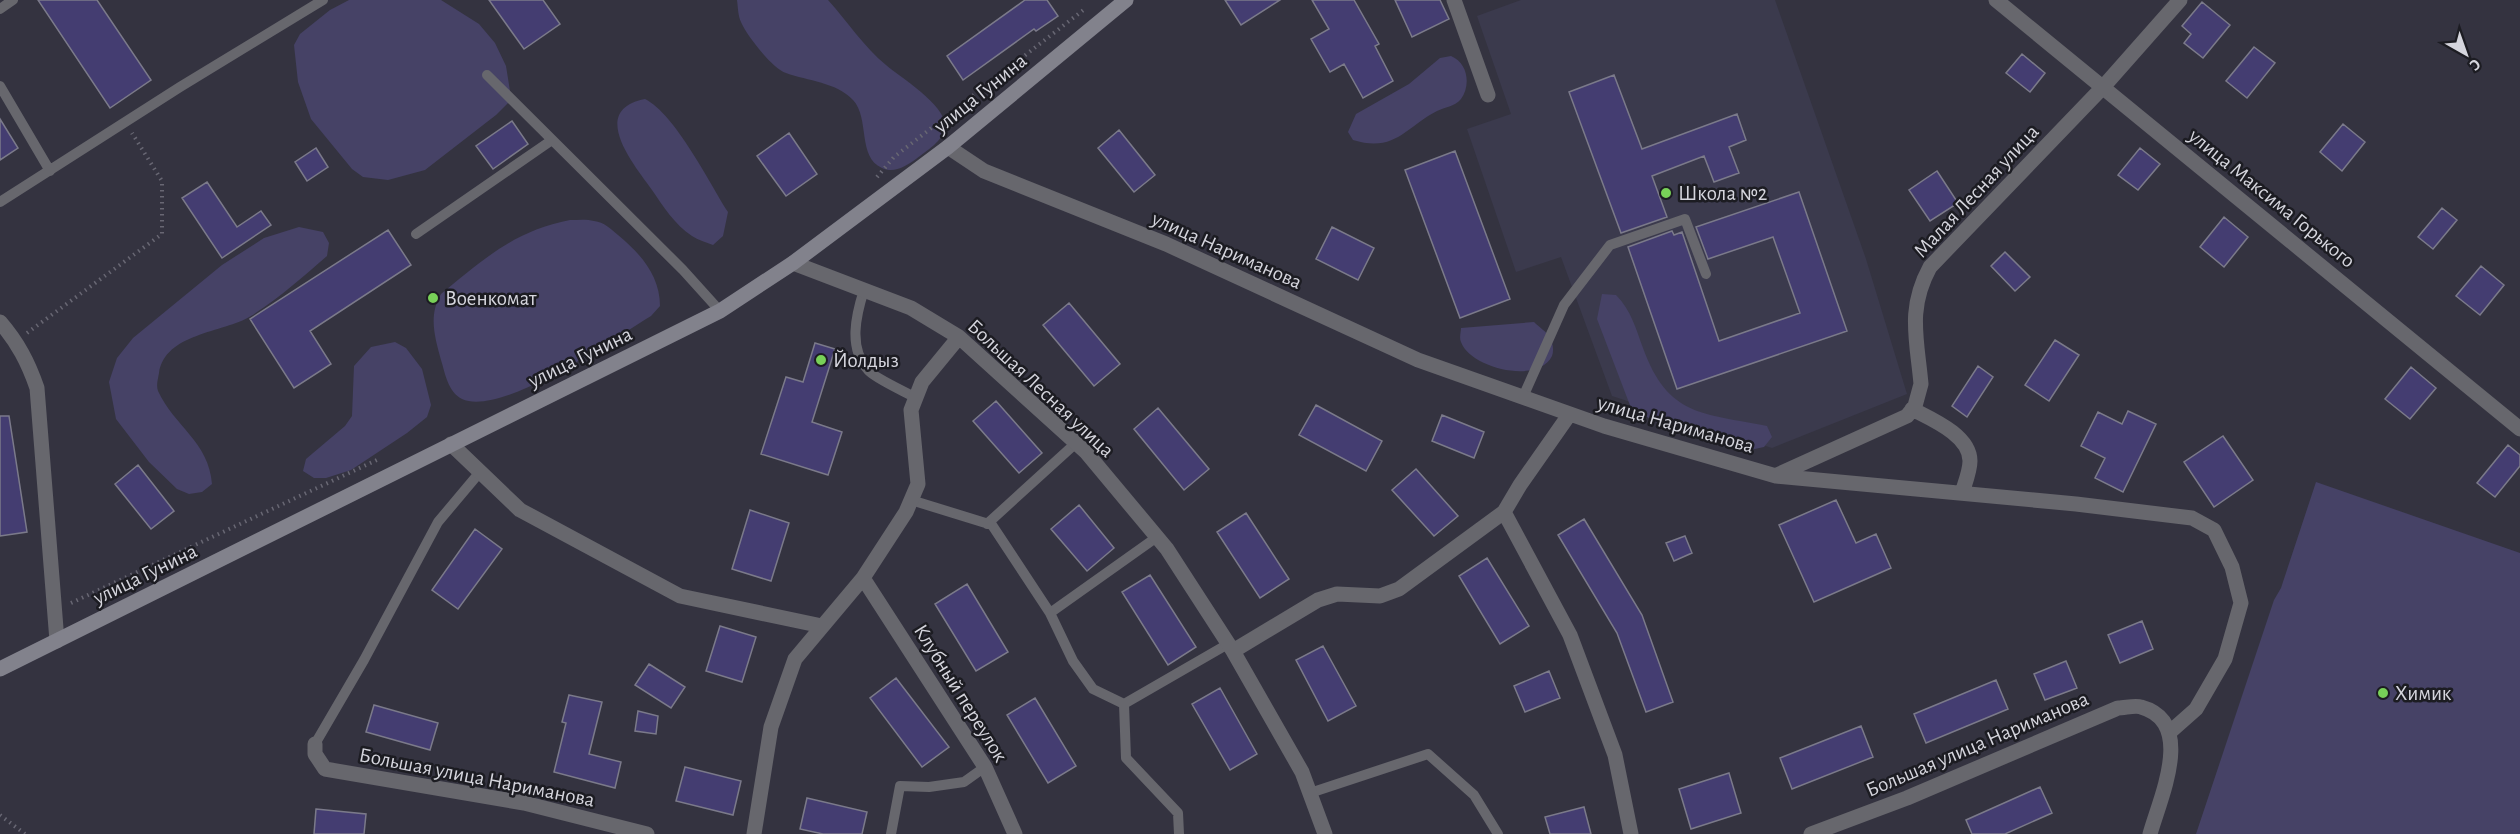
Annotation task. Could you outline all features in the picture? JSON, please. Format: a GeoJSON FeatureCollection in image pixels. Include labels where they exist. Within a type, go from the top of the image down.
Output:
{"type":"FeatureCollection","features":[{"type":"Feature","properties":{"kind":"main road","name":"улица Гунина"},"geometry":{"type":"LineString","coordinates":[[0,669],[720,311],[793,263],[948,147],[1126,0]]}},
{"type":"Feature","properties":{"kind":"street"},"geometry":{"type":"LineString","coordinates":[[1454,0],[1488,95]]}},
{"type":"Feature","properties":{"kind":"street","name":"улица Максима Горького"},"geometry":{"type":"LineString","coordinates":[[1996,0],[2104,86],[2520,429]]}},
{"type":"Feature","properties":{"kind":"street","name":"Малая Лесная улица"},"geometry":{"type":"LineString","coordinates":[[1912,409],[1920,395],[1921,384],[1915,316],[1916,299],[1920,285],[1930,267],[2104,86],[2180,0]]}},
{"type":"Feature","properties":{"kind":"street","name":"улица Нариманова"},"geometry":{"type":"LineString","coordinates":[[948,147],[984,171],[1166,244],[1418,360],[1569,415],[1776,476],[2192,518],[2214,531],[2232,567],[2241,603],[2224,659],[2196,709],[2170,732]]}},
{"type":"Feature","properties":{"kind":"street","name":"Большая Лесная улица"},"geometry":{"type":"LineString","coordinates":[[793,263],[911,308],[960,337],[1076,443],[1167,549],[1230,648],[1302,772],[1325,834]]}},
{"type":"Feature","properties":{"kind":"street"},"geometry":{"type":"LineString","coordinates":[[0,322],[27,359],[37,388],[57,641]]}},
{"type":"Feature","properties":{"kind":"street"},"geometry":{"type":"LineString","coordinates":[[754,834],[771,727],[795,659],[863,578],[906,512],[918,484],[911,410],[922,382],[960,337]]}},
{"type":"Feature","properties":{"kind":"street"},"geometry":{"type":"LineString","coordinates":[[1776,476],[1898,421],[1912,409],[1957,435],[1968,452],[1970,460],[1962,493]]}},
{"type":"Feature","properties":{"kind":"street"},"geometry":{"type":"LineString","coordinates":[[1230,648],[1318,600],[1337,594],[1380,596],[1399,589],[1504,512],[1569,415]]}},
{"type":"Feature","properties":{"kind":"street"},"geometry":{"type":"LineString","coordinates":[[452,444],[520,510],[680,596],[822,626]]}},
{"type":"Feature","properties":{"kind":"street"},"geometry":{"type":"LineString","coordinates":[[1504,512],[1570,635],[1615,755],[1631,834]]}},
{"type":"Feature","properties":{"kind":"street","name":"Клубный переулок"},"geometry":{"type":"LineString","coordinates":[[863,578],[986,767],[1015,834]]}},
{"type":"Feature","properties":{"kind":"street","name":"Большая улица Нариманова"},"geometry":{"type":"LineString","coordinates":[[1811,834],[1907,798],[2118,708],[2140,706],[2160,716],[2170,732]]}},
{"type":"Feature","properties":{"kind":"street"},"geometry":{"type":"LineString","coordinates":[[2150,834],[2172,757],[2170,732]]}},
{"type":"Feature","properties":{"kind":"street","name":"Большая улица Нариманова"},"geometry":{"type":"LineString","coordinates":[[315,744],[315,754],[325,769],[524,803],[647,834]]}},
{"type":"Feature","properties":{"kind":"lane"},"geometry":{"type":"LineString","coordinates":[[0,9],[13,0]]}},
{"type":"Feature","properties":{"kind":"lane"},"geometry":{"type":"LineString","coordinates":[[0,202],[322,0]]}},
{"type":"Feature","properties":{"kind":"lane"},"geometry":{"type":"LineString","coordinates":[[487,75],[683,270],[720,311]]}},
{"type":"Feature","properties":{"kind":"lane"},"geometry":{"type":"LineString","coordinates":[[0,86],[50,171]]}},
{"type":"Feature","properties":{"kind":"lane"},"geometry":{"type":"LineString","coordinates":[[416,234],[552,140]]}},
{"type":"Feature","properties":{"kind":"lane"},"geometry":{"type":"LineString","coordinates":[[1522,398],[1564,305],[1610,245],[1685,219],[1706,274]]}},
{"type":"Feature","properties":{"kind":"lane"},"geometry":{"type":"LineString","coordinates":[[864,290],[855,316],[857,347],[868,371],[916,398]]}},
{"type":"Feature","properties":{"kind":"lane"},"geometry":{"type":"LineString","coordinates":[[987,524],[1076,443]]}},
{"type":"Feature","properties":{"kind":"lane"},"geometry":{"type":"LineString","coordinates":[[315,744],[364,660],[438,522],[480,472]]}},
{"type":"Feature","properties":{"kind":"lane"},"geometry":{"type":"LineString","coordinates":[[911,500],[992,525],[1050,613],[1073,661],[1093,689],[1124,704]]}},
{"type":"Feature","properties":{"kind":"lane"},"geometry":{"type":"LineString","coordinates":[[1050,613],[1157,537]]}},
{"type":"Feature","properties":{"kind":"lane"},"geometry":{"type":"LineString","coordinates":[[1124,704],[1230,648]]}},
{"type":"Feature","properties":{"kind":"lane"},"geometry":{"type":"LineString","coordinates":[[1124,704],[1126,758],[1178,813],[1179,834]]}},
{"type":"Feature","properties":{"kind":"lane"},"geometry":{"type":"LineString","coordinates":[[1310,793],[1428,754],[1474,795],[1498,834]]}},
{"type":"Feature","properties":{"kind":"lane"},"geometry":{"type":"LineString","coordinates":[[891,834],[900,786],[929,787],[964,782],[986,767]]}},
{"type":"Feature","properties":{"kind":"path"},"geometry":{"type":"LineString","coordinates":[[874,180],[894,157],[1087,7]]}},
{"type":"Feature","properties":{"kind":"path"},"geometry":{"type":"LineString","coordinates":[[16,341],[162,234],[162,181],[125,123]]}},
{"type":"Feature","properties":{"kind":"path"},"geometry":{"type":"LineString","coordinates":[[67,604],[383,457]]}},
{"type":"Feature","properties":{"kind":"path"},"geometry":{"type":"LineString","coordinates":[[0,815],[26,834]]}},
{"type":"Feature","properties":{"kind":"shaded area"},"geometry":{"type":"Polygon","coordinates":[[[349,0],[441,0],[479,24],[495,43],[506,66],[510,91],[508,103],[425,170],[388,180],[363,177],[352,169],[311,119],[298,82],[294,45],[300,34],[330,10],[349,0]]]}},
{"type":"Feature","properties":{"kind":"shaded area"},"geometry":{"type":"Polygon","coordinates":[[[737,0],[828,0],[878,58],[921,92],[938,109],[945,126],[938,141],[904,167],[886,170],[874,163],[866,146],[858,108],[853,100],[838,89],[786,73],[774,65],[760,51],[744,28],[739,17],[737,0]]]}},
{"type":"Feature","properties":{"kind":"shaded area","name":"Школа №2"},"geometry":{"type":"Polygon","coordinates":[[[1521,0],[1775,0],[1866,259],[1907,394],[1772,448],[1612,396],[1561,257],[1516,272],[1467,129],[1511,114],[1477,16],[1521,0]]]}},
{"type":"Feature","properties":{"kind":"shaded area"},"geometry":{"type":"Polygon","coordinates":[[[1451,56],[1461,64],[1467,81],[1464,93],[1458,102],[1426,117],[1390,141],[1367,143],[1353,140],[1348,132],[1356,114],[1409,84],[1440,58],[1451,56]]]}},
{"type":"Feature","properties":{"kind":"shaded area"},"geometry":{"type":"Polygon","coordinates":[[[645,99],[668,119],[679,133],[728,212],[723,236],[713,245],[692,236],[675,221],[635,167],[620,139],[617,126],[620,114],[628,105],[645,99]]]}},
{"type":"Feature","properties":{"kind":"shaded area"},"geometry":{"type":"Polygon","coordinates":[[[570,220],[601,223],[626,242],[648,266],[653,275],[660,306],[651,316],[586,357],[530,386],[503,397],[480,402],[457,396],[448,382],[435,335],[435,310],[441,294],[486,258],[516,239],[532,231],[570,220]]]}},
{"type":"Feature","properties":{"kind":"shaded area"},"geometry":{"type":"Polygon","coordinates":[[[299,227],[323,232],[329,243],[327,256],[281,295],[251,316],[183,342],[164,360],[159,373],[158,391],[205,457],[212,484],[202,492],[189,494],[177,489],[149,462],[116,419],[109,382],[117,358],[133,338],[222,265],[264,238],[299,227]]]}},
{"type":"Feature","properties":{"kind":"shaded area"},"geometry":{"type":"Polygon","coordinates":[[[1602,294],[1616,295],[1626,307],[1653,371],[1676,400],[1706,414],[1767,426],[1772,437],[1764,447],[1750,450],[1725,447],[1665,427],[1631,408],[1597,319],[1602,294]]]}},
{"type":"Feature","properties":{"kind":"shaded area"},"geometry":{"type":"Polygon","coordinates":[[[1534,322],[1549,336],[1553,349],[1552,356],[1544,365],[1533,370],[1505,370],[1490,366],[1467,351],[1460,340],[1461,328],[1534,322]]]}},
{"type":"Feature","properties":{"kind":"shaded area"},"geometry":{"type":"Polygon","coordinates":[[[395,342],[406,348],[422,369],[431,405],[427,417],[351,470],[326,478],[314,478],[303,471],[306,459],[345,426],[352,416],[354,366],[371,347],[395,342]]]}},
{"type":"Feature","properties":{"kind":"shaded area","name":"Химик"},"geometry":{"type":"Polygon","coordinates":[[[2316,482],[2520,553],[2520,834],[2196,834],[2316,482]]]}},
{"type":"Feature","properties":{"kind":"building"},"geometry":{"type":"Polygon","coordinates":[[[38,0],[97,0],[151,80],[110,108],[38,0]]]}},
{"type":"Feature","properties":{"kind":"building"},"geometry":{"type":"Polygon","coordinates":[[[489,0],[543,0],[560,24],[524,49],[489,0]]]}},
{"type":"Feature","properties":{"kind":"building"},"geometry":{"type":"Polygon","coordinates":[[[1025,0],[1047,0],[1058,16],[1036,31],[1034,29],[963,80],[947,56],[1025,0]]]}},
{"type":"Feature","properties":{"kind":"building"},"geometry":{"type":"Polygon","coordinates":[[[1225,0],[1280,0],[1241,25],[1225,0]]]}},
{"type":"Feature","properties":{"kind":"building"},"geometry":{"type":"Polygon","coordinates":[[[1312,0],[1354,0],[1379,44],[1375,46],[1393,81],[1363,98],[1344,64],[1330,72],[1311,39],[1329,29],[1312,0]]]}},
{"type":"Feature","properties":{"kind":"building"},"geometry":{"type":"Polygon","coordinates":[[[1395,0],[1440,0],[1449,19],[1412,37],[1395,0]]]}},
{"type":"Feature","properties":{"kind":"building"},"geometry":{"type":"Polygon","coordinates":[[[2202,2],[2230,25],[2203,58],[2184,43],[2191,34],[2182,26],[2202,2]]]}},
{"type":"Feature","properties":{"kind":"building"},"geometry":{"type":"Polygon","coordinates":[[[2254,47],[2275,63],[2247,98],[2226,81],[2254,47]]]}},
{"type":"Feature","properties":{"kind":"building"},"geometry":{"type":"Polygon","coordinates":[[[2022,54],[2045,73],[2030,92],[2006,73],[2022,54]]]}},
{"type":"Feature","properties":{"kind":"building"},"geometry":{"type":"Polygon","coordinates":[[[1614,75],[1642,149],[1737,114],[1746,140],[1729,147],[1739,173],[1714,182],[1704,156],[1652,176],[1667,217],[1621,233],[1569,92],[1614,75]]]}},
{"type":"Feature","properties":{"kind":"building"},"geometry":{"type":"Polygon","coordinates":[[[0,119],[18,148],[0,160],[0,119]]]}},
{"type":"Feature","properties":{"kind":"building"},"geometry":{"type":"Polygon","coordinates":[[[512,121],[528,144],[493,169],[476,146],[512,121]]]}},
{"type":"Feature","properties":{"kind":"building"},"geometry":{"type":"Polygon","coordinates":[[[2343,124],[2365,142],[2342,171],[2320,152],[2343,124]]]}},
{"type":"Feature","properties":{"kind":"building"},"geometry":{"type":"Polygon","coordinates":[[[1119,130],[1155,175],[1134,192],[1098,148],[1119,130]]]}},
{"type":"Feature","properties":{"kind":"building"},"geometry":{"type":"Polygon","coordinates":[[[789,133],[817,174],[786,196],[757,156],[789,133]]]}},
{"type":"Feature","properties":{"kind":"building"},"geometry":{"type":"Polygon","coordinates":[[[316,148],[328,167],[307,181],[295,162],[316,148]]]}},
{"type":"Feature","properties":{"kind":"building"},"geometry":{"type":"Polygon","coordinates":[[[2140,148],[2160,164],[2138,190],[2118,175],[2140,148]]]}},
{"type":"Feature","properties":{"kind":"building"},"geometry":{"type":"Polygon","coordinates":[[[1455,151],[1510,299],[1460,318],[1405,170],[1455,151]]]}},
{"type":"Feature","properties":{"kind":"building"},"geometry":{"type":"Polygon","coordinates":[[[1937,171],[1958,203],[1930,221],[1909,190],[1937,171]]]}},
{"type":"Feature","properties":{"kind":"building"},"geometry":{"type":"Polygon","coordinates":[[[207,182],[237,227],[261,211],[271,225],[222,258],[182,198],[207,182]]]}},
{"type":"Feature","properties":{"kind":"building"},"geometry":{"type":"Polygon","coordinates":[[[1799,192],[1847,331],[1677,389],[1628,247],[1672,231],[1674,235],[1682,232],[1719,341],[1800,313],[1773,237],[1708,259],[1696,227],[1799,192]]]}},
{"type":"Feature","properties":{"kind":"building"},"geometry":{"type":"Polygon","coordinates":[[[2442,208],[2457,220],[2433,249],[2418,237],[2442,208]]]}},
{"type":"Feature","properties":{"kind":"building"},"geometry":{"type":"Polygon","coordinates":[[[2224,217],[2248,237],[2224,267],[2200,247],[2224,217]]]}},
{"type":"Feature","properties":{"kind":"building"},"geometry":{"type":"Polygon","coordinates":[[[1332,227],[1374,248],[1358,280],[1316,259],[1332,227]]]}},
{"type":"Feature","properties":{"kind":"building"},"geometry":{"type":"Polygon","coordinates":[[[388,230],[411,265],[310,331],[331,364],[294,388],[250,319],[388,230]]]}},
{"type":"Feature","properties":{"kind":"building"},"geometry":{"type":"Polygon","coordinates":[[[2005,252],[2030,277],[2015,291],[1991,266],[2005,252]]]}},
{"type":"Feature","properties":{"kind":"building"},"geometry":{"type":"Polygon","coordinates":[[[2481,266],[2504,285],[2480,315],[2456,296],[2481,266]]]}},
{"type":"Feature","properties":{"kind":"building"},"geometry":{"type":"Polygon","coordinates":[[[1069,303],[1120,364],[1094,386],[1043,325],[1069,303]]]}},
{"type":"Feature","properties":{"kind":"building"},"geometry":{"type":"Polygon","coordinates":[[[2055,340],[2079,355],[2049,401],[2025,385],[2055,340]]]}},
{"type":"Feature","properties":{"kind":"building"},"geometry":{"type":"Polygon","coordinates":[[[815,343],[835,349],[812,422],[842,432],[828,475],[761,454],[786,377],[803,382],[815,343]]]}},
{"type":"Feature","properties":{"kind":"building"},"geometry":{"type":"Polygon","coordinates":[[[1978,366],[1993,377],[1967,417],[1952,406],[1978,366]]]}},
{"type":"Feature","properties":{"kind":"building"},"geometry":{"type":"Polygon","coordinates":[[[2411,367],[2436,388],[2410,419],[2385,399],[2411,367]]]}},
{"type":"Feature","properties":{"kind":"building"},"geometry":{"type":"Polygon","coordinates":[[[996,401],[1042,453],[1019,473],[973,421],[996,401]]]}},
{"type":"Feature","properties":{"kind":"building"},"geometry":{"type":"Polygon","coordinates":[[[1316,405],[1382,441],[1366,471],[1299,435],[1316,405]]]}},
{"type":"Feature","properties":{"kind":"building"},"geometry":{"type":"Polygon","coordinates":[[[1158,408],[1209,469],[1184,490],[1134,429],[1158,408]]]}},
{"type":"Feature","properties":{"kind":"building"},"geometry":{"type":"Polygon","coordinates":[[[2128,411],[2156,424],[2123,492],[2095,478],[2105,458],[2081,446],[2098,412],[2122,424],[2128,411]]]}},
{"type":"Feature","properties":{"kind":"building"},"geometry":{"type":"Polygon","coordinates":[[[1442,415],[1484,432],[1474,458],[1432,441],[1442,415]]]}},
{"type":"Feature","properties":{"kind":"building"},"geometry":{"type":"Polygon","coordinates":[[[0,416],[9,416],[27,532],[0,536],[0,416]]]}},
{"type":"Feature","properties":{"kind":"building"},"geometry":{"type":"Polygon","coordinates":[[[2223,436],[2253,480],[2214,507],[2184,462],[2223,436]]]}},
{"type":"Feature","properties":{"kind":"building"},"geometry":{"type":"Polygon","coordinates":[[[2508,445],[2520,455],[2520,466],[2495,497],[2477,483],[2508,445]]]}},
{"type":"Feature","properties":{"kind":"building"},"geometry":{"type":"Polygon","coordinates":[[[138,465],[174,511],[151,529],[115,484],[138,465]]]}},
{"type":"Feature","properties":{"kind":"building"},"geometry":{"type":"Polygon","coordinates":[[[1416,469],[1458,516],[1434,536],[1392,490],[1416,469]]]}},
{"type":"Feature","properties":{"kind":"building"},"geometry":{"type":"Polygon","coordinates":[[[1836,500],[1856,543],[1876,534],[1891,568],[1814,602],[1779,525],[1836,500]]]}},
{"type":"Feature","properties":{"kind":"building"},"geometry":{"type":"Polygon","coordinates":[[[1079,505],[1114,548],[1087,571],[1051,529],[1079,505]]]}},
{"type":"Feature","properties":{"kind":"building"},"geometry":{"type":"Polygon","coordinates":[[[750,510],[789,523],[771,581],[732,569],[750,510]]]}},
{"type":"Feature","properties":{"kind":"building"},"geometry":{"type":"Polygon","coordinates":[[[1246,513],[1289,579],[1260,598],[1217,532],[1246,513]]]}},
{"type":"Feature","properties":{"kind":"building"},"geometry":{"type":"Polygon","coordinates":[[[1584,519],[1642,615],[1673,702],[1646,712],[1617,633],[1558,535],[1584,519]]]}},
{"type":"Feature","properties":{"kind":"building"},"geometry":{"type":"Polygon","coordinates":[[[475,529],[502,549],[458,609],[432,590],[475,529]]]}},
{"type":"Feature","properties":{"kind":"building"},"geometry":{"type":"Polygon","coordinates":[[[1685,536],[1692,553],[1674,561],[1666,543],[1685,536]]]}},
{"type":"Feature","properties":{"kind":"building"},"geometry":{"type":"Polygon","coordinates":[[[1487,558],[1529,626],[1500,644],[1459,576],[1487,558]]]}},
{"type":"Feature","properties":{"kind":"building"},"geometry":{"type":"Polygon","coordinates":[[[1150,575],[1196,647],[1168,665],[1122,592],[1150,575]]]}},
{"type":"Feature","properties":{"kind":"building"},"geometry":{"type":"Polygon","coordinates":[[[967,584],[1008,652],[976,671],[935,604],[967,584]]]}},
{"type":"Feature","properties":{"kind":"building"},"geometry":{"type":"Polygon","coordinates":[[[2142,621],[2153,649],[2120,663],[2108,635],[2142,621]]]}},
{"type":"Feature","properties":{"kind":"building"},"geometry":{"type":"Polygon","coordinates":[[[720,626],[756,637],[742,682],[706,671],[720,626]]]}},
{"type":"Feature","properties":{"kind":"building"},"geometry":{"type":"Polygon","coordinates":[[[1323,646],[1356,706],[1328,721],[1296,660],[1323,646]]]}},
{"type":"Feature","properties":{"kind":"building"},"geometry":{"type":"Polygon","coordinates":[[[2066,661],[2077,688],[2045,700],[2034,674],[2066,661]]]}},
{"type":"Feature","properties":{"kind":"building"},"geometry":{"type":"Polygon","coordinates":[[[649,664],[685,687],[671,708],[635,685],[649,664]]]}},
{"type":"Feature","properties":{"kind":"building"},"geometry":{"type":"Polygon","coordinates":[[[1549,671],[1560,698],[1525,712],[1514,686],[1549,671]]]}},
{"type":"Feature","properties":{"kind":"building"},"geometry":{"type":"Polygon","coordinates":[[[896,678],[949,747],[922,767],[870,698],[896,678]]]}},
{"type":"Feature","properties":{"kind":"building"},"geometry":{"type":"Polygon","coordinates":[[[1996,680],[2008,709],[1926,743],[1914,714],[1996,680]]]}},
{"type":"Feature","properties":{"kind":"building"},"geometry":{"type":"Polygon","coordinates":[[[1220,688],[1257,754],[1230,770],[1192,704],[1220,688]]]}},
{"type":"Feature","properties":{"kind":"building"},"geometry":{"type":"Polygon","coordinates":[[[569,695],[602,702],[589,754],[621,762],[615,788],[554,772],[566,723],[562,722],[569,695]]]}},
{"type":"Feature","properties":{"kind":"building"},"geometry":{"type":"Polygon","coordinates":[[[1035,698],[1076,766],[1048,783],[1007,715],[1035,698]]]}},
{"type":"Feature","properties":{"kind":"building"},"geometry":{"type":"Polygon","coordinates":[[[374,705],[438,723],[430,750],[366,732],[374,705]]]}},
{"type":"Feature","properties":{"kind":"building"},"geometry":{"type":"Polygon","coordinates":[[[638,711],[658,716],[656,734],[635,731],[638,711]]]}},
{"type":"Feature","properties":{"kind":"building"},"geometry":{"type":"Polygon","coordinates":[[[1861,726],[1873,757],[1792,789],[1780,758],[1861,726]]]}},
{"type":"Feature","properties":{"kind":"building"},"geometry":{"type":"Polygon","coordinates":[[[685,767],[741,781],[733,815],[676,801],[685,767]]]}},
{"type":"Feature","properties":{"kind":"building"},"geometry":{"type":"Polygon","coordinates":[[[1729,773],[1741,813],[1691,829],[1679,789],[1729,773]]]}},
{"type":"Feature","properties":{"kind":"building"},"geometry":{"type":"Polygon","coordinates":[[[2040,787],[2052,813],[2005,834],[1972,834],[1966,820],[2040,787]]]}},
{"type":"Feature","properties":{"kind":"building"},"geometry":{"type":"Polygon","coordinates":[[[807,798],[867,812],[862,834],[823,834],[800,829],[807,798]]]}},
{"type":"Feature","properties":{"kind":"building"},"geometry":{"type":"Polygon","coordinates":[[[1584,807],[1591,834],[1550,834],[1545,817],[1584,807]]]}},
{"type":"Feature","properties":{"kind":"building"},"geometry":{"type":"Polygon","coordinates":[[[316,809],[366,814],[364,834],[314,834],[316,809]]]}},
{"type":"Feature","properties":{"kind":"place","name":"Школа №2"},"geometry":{"type":"Point","coordinates":[1666,193]}},
{"type":"Feature","properties":{"kind":"place","name":"Военкомат"},"geometry":{"type":"Point","coordinates":[433,298]}},
{"type":"Feature","properties":{"kind":"place","name":"Йолдыз"},"geometry":{"type":"Point","coordinates":[821,360]}},
{"type":"Feature","properties":{"kind":"place","name":"Химик"},"geometry":{"type":"Point","coordinates":[2383,693]}}]}
